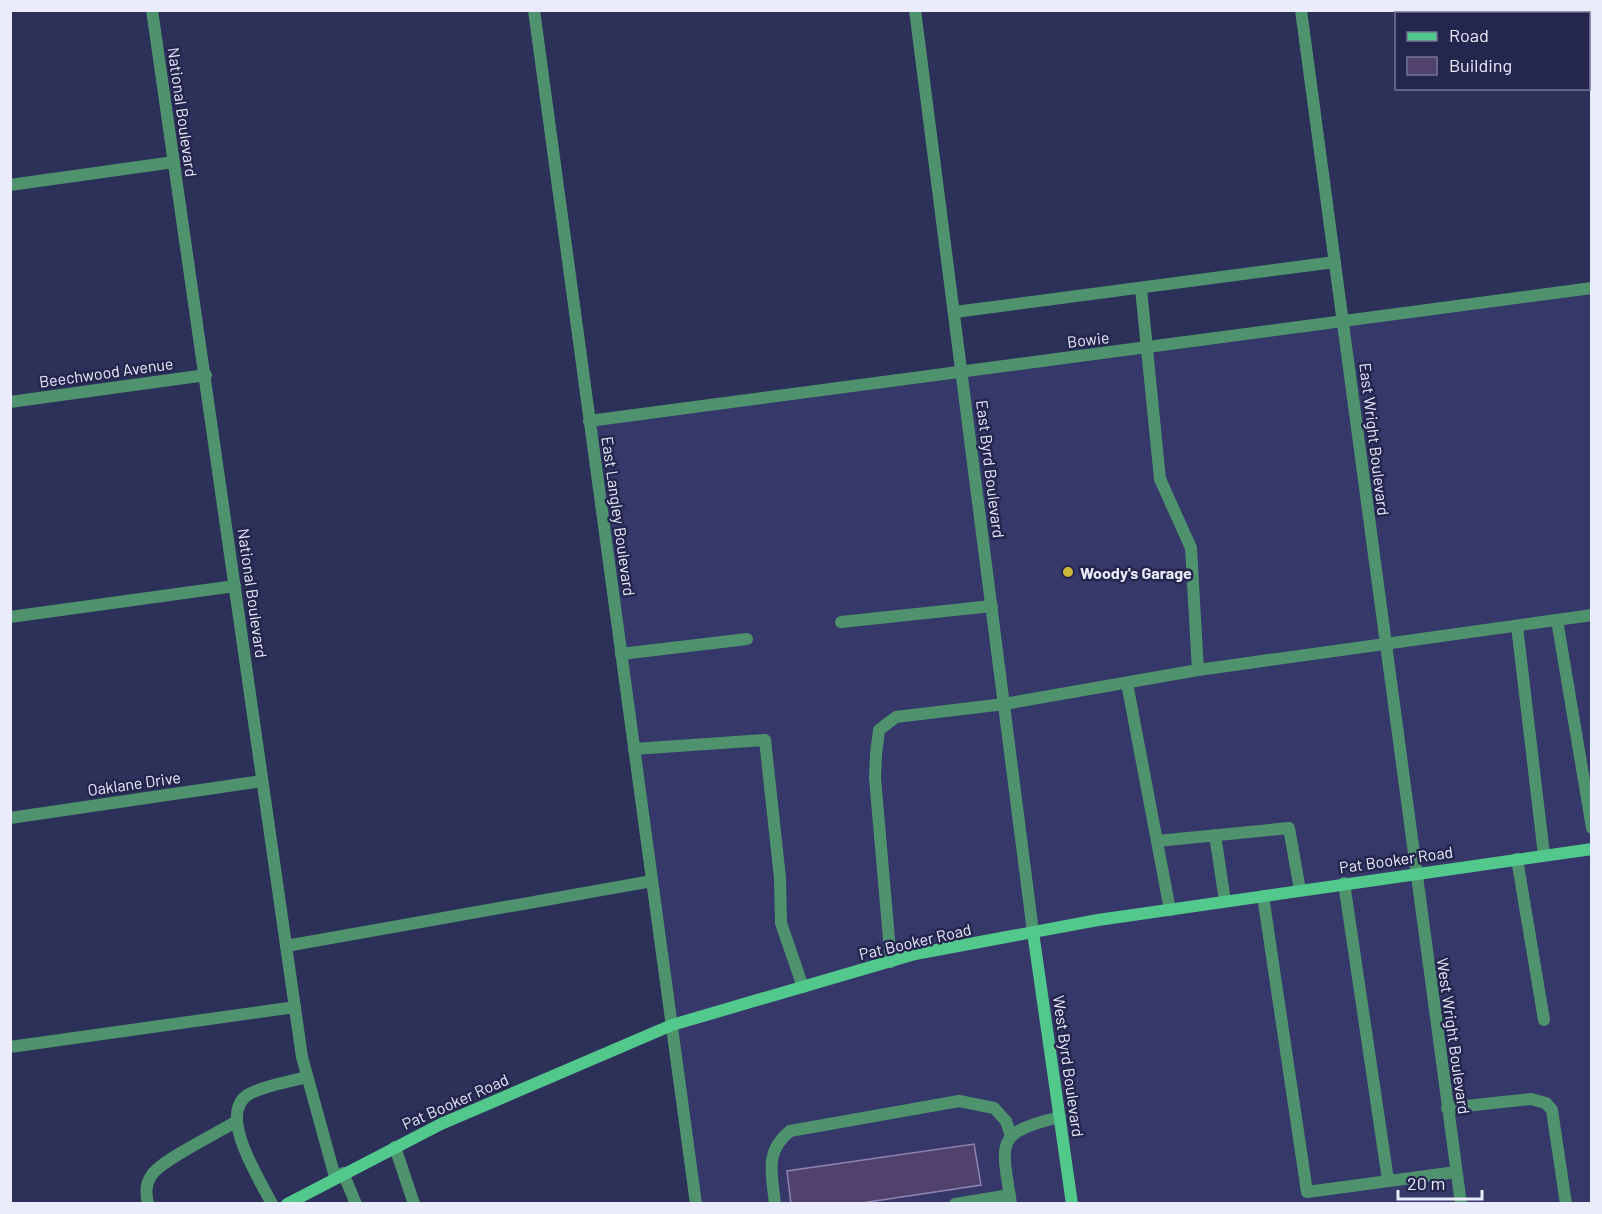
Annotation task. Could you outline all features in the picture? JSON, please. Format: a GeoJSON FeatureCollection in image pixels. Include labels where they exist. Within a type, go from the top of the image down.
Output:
{"type":"FeatureCollection","features":[{"type":"Feature","properties":{"kind":"main road","name":"Pat Booker Road"},"geometry":{"type":"LineString","coordinates":[[287,1203],[441,1124],[672,1025],[891,962],[1033,932],[1225,901],[1592,849]]}},
{"type":"Feature","properties":{"kind":"main road","name":"West Byrd Boulevard"},"geometry":{"type":"LineString","coordinates":[[1033,932],[1072,1203]]}},
{"type":"Feature","properties":{"kind":"street","name":"National Boulevard"},"geometry":{"type":"LineString","coordinates":[[152,10],[295,1007],[307,1077],[339,1175],[356,1203]]}},
{"type":"Feature","properties":{"kind":"street","name":"East Langley Boulevard"},"geometry":{"type":"LineString","coordinates":[[534,10],[696,1203]]}},
{"type":"Feature","properties":{"kind":"street","name":"East Byrd Boulevard"},"geometry":{"type":"LineString","coordinates":[[915,10],[1033,932]]}},
{"type":"Feature","properties":{"kind":"street","name":"East Wright Boulevard"},"geometry":{"type":"LineString","coordinates":[[1301,10],[1415,873]]}},
{"type":"Feature","properties":{"kind":"street"},"geometry":{"type":"LineString","coordinates":[[10,185],[174,162]]}},
{"type":"Feature","properties":{"kind":"street"},"geometry":{"type":"LineString","coordinates":[[955,312],[1335,262]]}},
{"type":"Feature","properties":{"kind":"street","name":"Bowie"},"geometry":{"type":"LineString","coordinates":[[589,421],[1343,323],[1592,288]]}},
{"type":"Feature","properties":{"kind":"street"},"geometry":{"type":"LineString","coordinates":[[1141,289],[1160,479],[1191,548],[1198,670]]}},
{"type":"Feature","properties":{"kind":"street","name":"Beechwood Avenue"},"geometry":{"type":"LineString","coordinates":[[10,402],[206,375]]}},
{"type":"Feature","properties":{"kind":"street"},"geometry":{"type":"LineString","coordinates":[[10,617],[235,586]]}},
{"type":"Feature","properties":{"kind":"street"},"geometry":{"type":"LineString","coordinates":[[841,622],[992,606]]}},
{"type":"Feature","properties":{"kind":"street"},"geometry":{"type":"LineString","coordinates":[[891,962],[875,778],[879,730],[896,717],[1004,704],[1198,670],[1592,615]]}},
{"type":"Feature","properties":{"kind":"street"},"geometry":{"type":"LineString","coordinates":[[1557,620],[1592,828]]}},
{"type":"Feature","properties":{"kind":"street"},"geometry":{"type":"LineString","coordinates":[[1517,626],[1544,855]]}},
{"type":"Feature","properties":{"kind":"street"},"geometry":{"type":"LineString","coordinates":[[621,654],[747,639]]}},
{"type":"Feature","properties":{"kind":"street"},"geometry":{"type":"LineString","coordinates":[[1127,683],[1170,910]]}},
{"type":"Feature","properties":{"kind":"street"},"geometry":{"type":"LineString","coordinates":[[634,749],[765,740],[780,878],[781,923],[803,987]]}},
{"type":"Feature","properties":{"kind":"street","name":"Oaklane Drive"},"geometry":{"type":"LineString","coordinates":[[10,818],[262,781]]}},
{"type":"Feature","properties":{"kind":"street"},"geometry":{"type":"LineString","coordinates":[[1157,841],[1289,828],[1300,890]]}},
{"type":"Feature","properties":{"kind":"street"},"geometry":{"type":"LineString","coordinates":[[1215,835],[1225,901]]}},
{"type":"Feature","properties":{"kind":"street"},"geometry":{"type":"LineString","coordinates":[[1517,859],[1544,1020]]}},
{"type":"Feature","properties":{"kind":"street","name":"West Wright Boulevard"},"geometry":{"type":"LineString","coordinates":[[1415,873],[1461,1203]]}},
{"type":"Feature","properties":{"kind":"street"},"geometry":{"type":"LineString","coordinates":[[286,946],[652,881]]}},
{"type":"Feature","properties":{"kind":"street"},"geometry":{"type":"LineString","coordinates":[[1344,883],[1388,1180]]}},
{"type":"Feature","properties":{"kind":"street"},"geometry":{"type":"LineString","coordinates":[[1263,896],[1307,1192],[1456,1172]]}},
{"type":"Feature","properties":{"kind":"street"},"geometry":{"type":"LineString","coordinates":[[10,1047],[295,1007]]}},
{"type":"Feature","properties":{"kind":"street"},"geometry":{"type":"LineString","coordinates":[[272,1203],[242,1142],[236,1122],[237,1106],[247,1095],[307,1077]]}},
{"type":"Feature","properties":{"kind":"street"},"geometry":{"type":"LineString","coordinates":[[1448,1108],[1531,1099],[1546,1103],[1552,1110],[1566,1203]]}},
{"type":"Feature","properties":{"kind":"street"},"geometry":{"type":"LineString","coordinates":[[775,1203],[771,1162],[773,1152],[776,1142],[790,1131],[959,1101],[994,1108],[1006,1121],[1011,1136]]}},
{"type":"Feature","properties":{"kind":"street"},"geometry":{"type":"LineString","coordinates":[[956,1203],[1010,1199],[1004,1154],[1005,1146],[1011,1136],[1025,1126],[1060,1117]]}},
{"type":"Feature","properties":{"kind":"street"},"geometry":{"type":"LineString","coordinates":[[148,1203],[145,1191],[151,1174],[165,1163],[236,1122]]}},
{"type":"Feature","properties":{"kind":"street"},"geometry":{"type":"LineString","coordinates":[[395,1147],[414,1203]]}},
{"type":"Feature","properties":{"kind":"shaded area"},"geometry":{"type":"Polygon","coordinates":[[[1591,288],[1591,1203],[696,1203],[589,421],[1591,288]]]}},
{"type":"Feature","properties":{"kind":"building"},"geometry":{"type":"Polygon","coordinates":[[[974,1144],[981,1185],[855,1204],[791,1204],[787,1171],[974,1144]]]}},
{"type":"Feature","properties":{"kind":"place","name":"Woody's Garage"},"geometry":{"type":"Point","coordinates":[1068,572]}}]}
